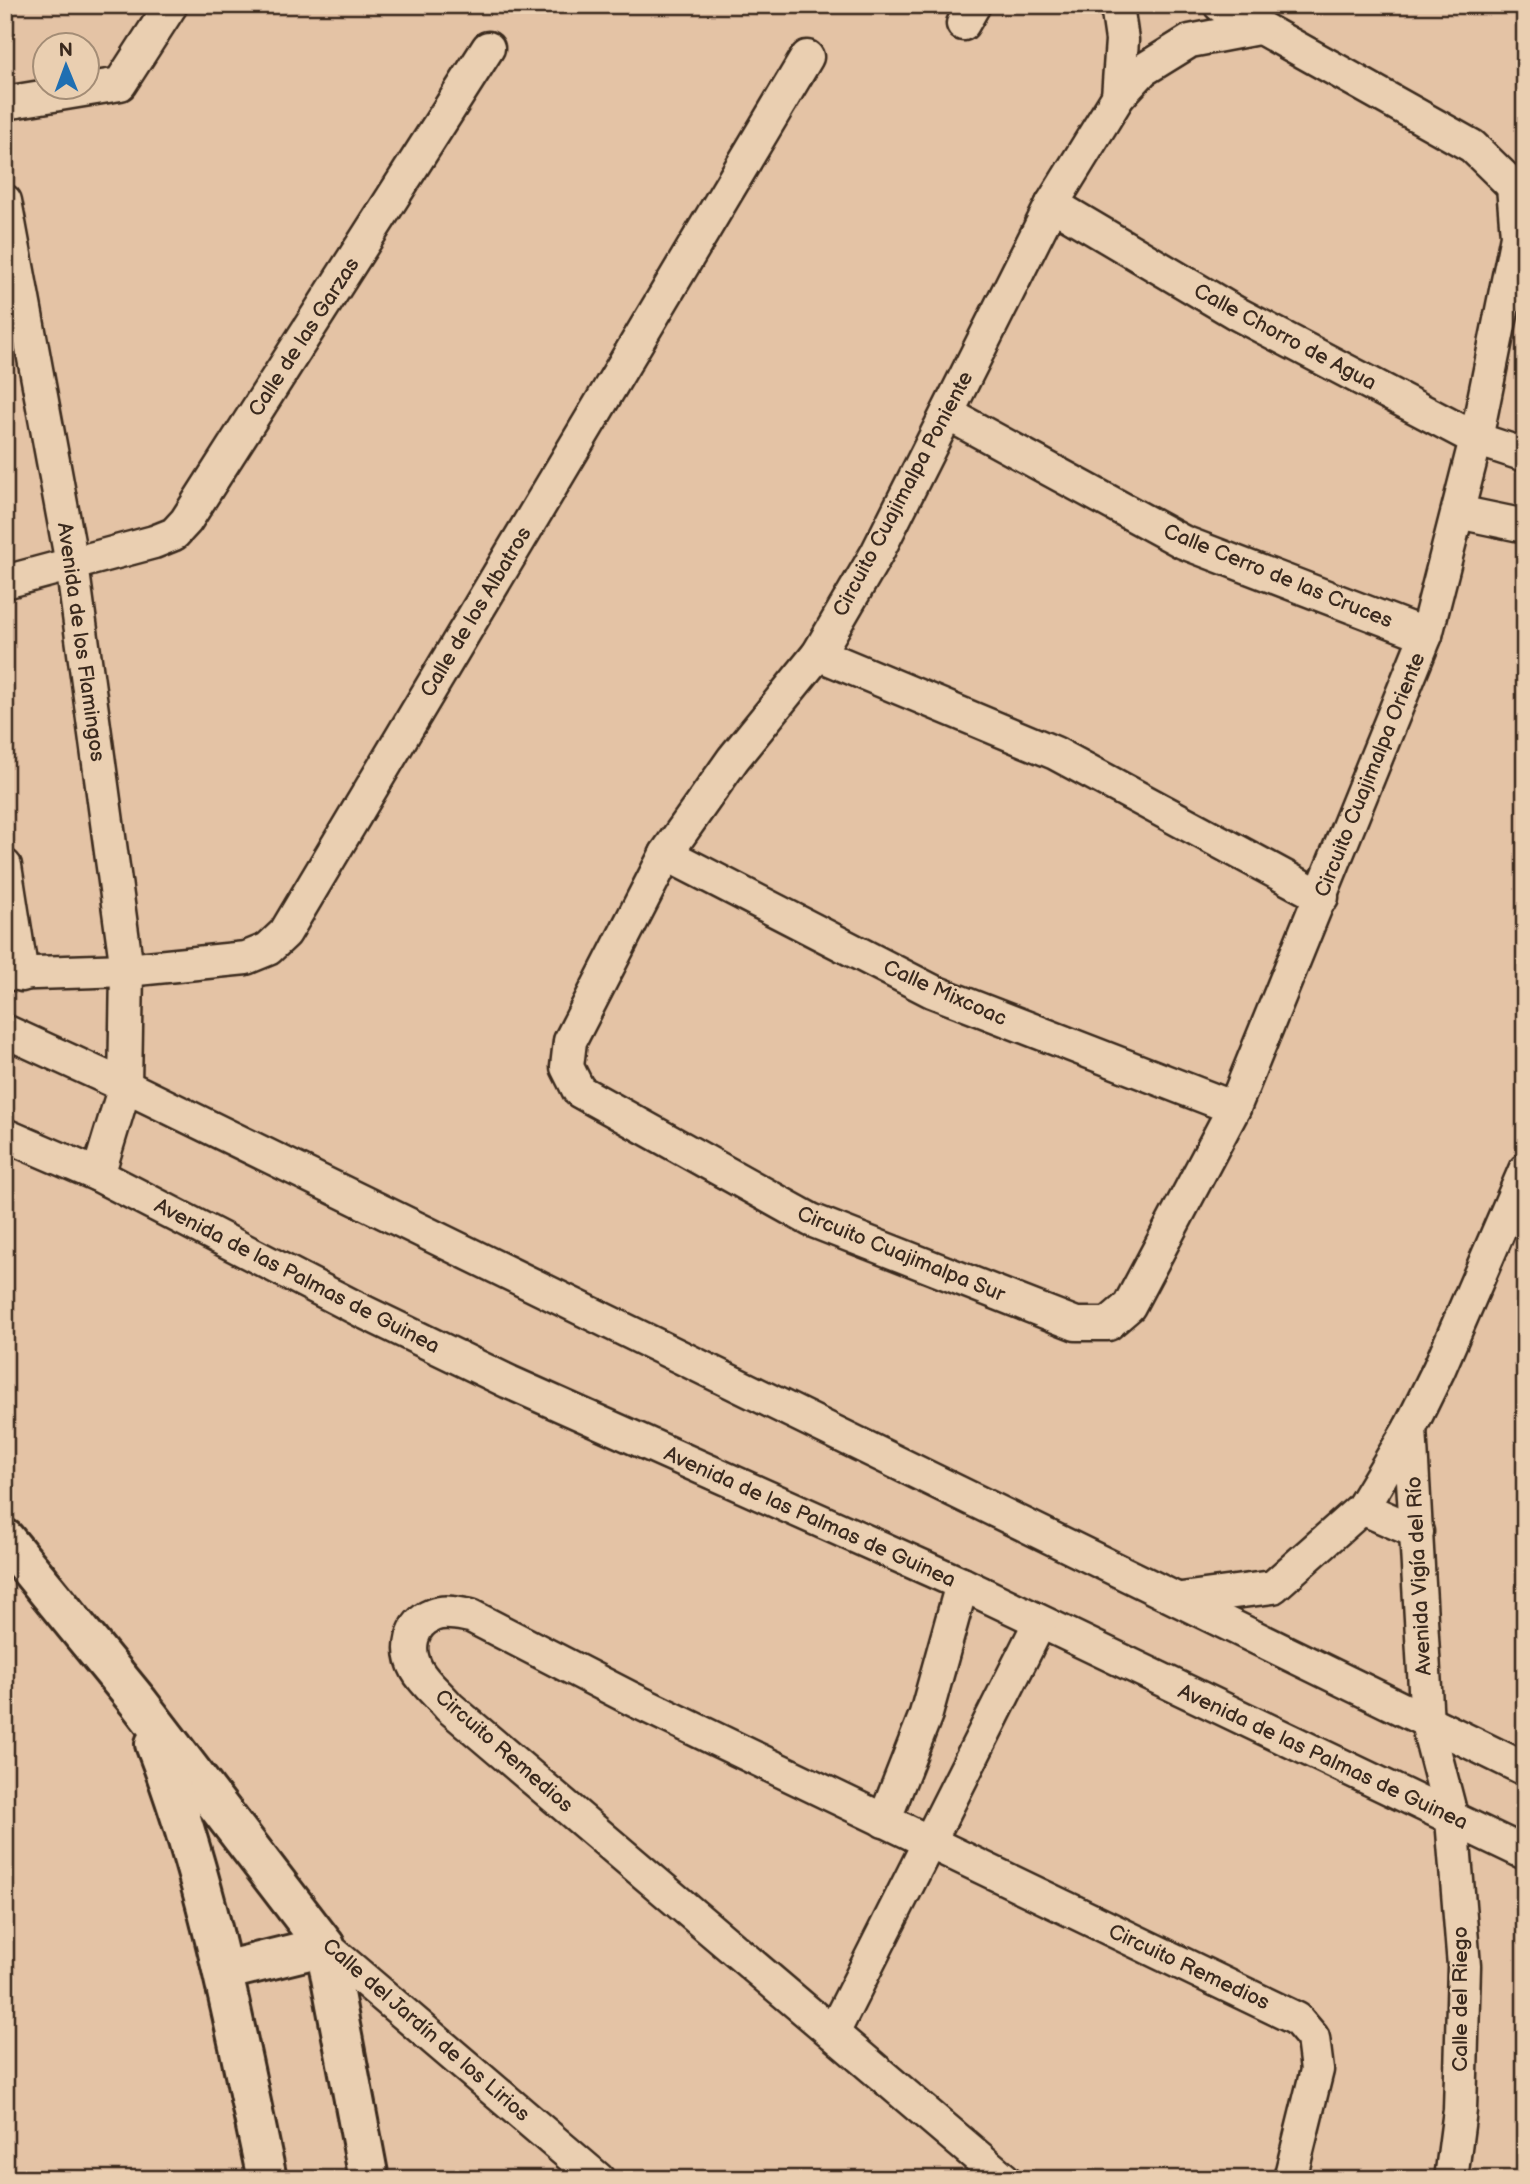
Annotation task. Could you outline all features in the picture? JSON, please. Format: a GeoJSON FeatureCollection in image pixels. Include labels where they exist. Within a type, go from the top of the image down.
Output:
{"type":"FeatureCollection","features":[{"type":"Feature","properties":{"kind":"street"},"geometry":{"type":"LineString","coordinates":[[5,103],[120,84],[171,5]]}},
{"type":"Feature","properties":{"kind":"street"},"geometry":{"type":"LineString","coordinates":[[1117,5],[1122,40],[1118,97]]}},
{"type":"Feature","properties":{"kind":"street"},"geometry":{"type":"LineString","coordinates":[[1220,5],[1472,146],[1519,178]]}},
{"type":"Feature","properties":{"kind":"street","name":"Circuito Cuajimalpa Poniente"},"geometry":{"type":"LineString","coordinates":[[567,1067],[570,1041],[666,854],[733,759],[818,654],[877,553],[1052,204],[1118,97],[1143,70],[1190,41],[1258,28]]}},
{"type":"Feature","properties":{"kind":"street","name":"Calle de las Garzas"},"geometry":{"type":"LineString","coordinates":[[5,582],[154,542],[174,534],[186,521],[488,48]]}},
{"type":"Feature","properties":{"kind":"street","name":"Calle de los Albatros"},"geometry":{"type":"LineString","coordinates":[[14,974],[127,970],[246,958],[268,948],[285,933],[807,57]]}},
{"type":"Feature","properties":{"kind":"street","name":"Circuito Cuajimalpa Oriente"},"geometry":{"type":"LineString","coordinates":[[1108,1324],[1129,1306],[1234,1108],[1322,897],[1426,635],[1476,439],[1517,236],[1519,178]]}},
{"type":"Feature","properties":{"kind":"street","name":"Avenida de los Flamingos"},"geometry":{"type":"LineString","coordinates":[[5,201],[72,564],[127,970],[125,1086]]}},
{"type":"Feature","properties":{"kind":"street","name":"Calle Chorro de Agua"},"geometry":{"type":"LineString","coordinates":[[1052,204],[1236,313],[1476,439],[1525,455]]}},
{"type":"Feature","properties":{"kind":"street","name":"Calle Cerro de las Cruces"},"geometry":{"type":"LineString","coordinates":[[948,414],[1183,541],[1426,635]]}},
{"type":"Feature","properties":{"kind":"street"},"geometry":{"type":"LineString","coordinates":[[1458,512],[1525,526]]}},
{"type":"Feature","properties":{"kind":"street"},"geometry":{"type":"LineString","coordinates":[[818,654],[1055,753],[1322,897]]}},
{"type":"Feature","properties":{"kind":"street","name":"Calle Mixcoac"},"geometry":{"type":"LineString","coordinates":[[666,854],[932,992],[1234,1108]]}},
{"type":"Feature","properties":{"kind":"street"},"geometry":{"type":"LineString","coordinates":[[5,866],[14,974]]}},
{"type":"Feature","properties":{"kind":"street"},"geometry":{"type":"LineString","coordinates":[[5,1031],[125,1086],[1525,1769]]}},
{"type":"Feature","properties":{"kind":"street","name":"Circuito Cuajimalpa Sur"},"geometry":{"type":"LineString","coordinates":[[567,1067],[579,1091],[811,1220],[1076,1324],[1108,1324]]}},
{"type":"Feature","properties":{"kind":"street"},"geometry":{"type":"LineString","coordinates":[[98,1175],[125,1086]]}},
{"type":"Feature","properties":{"kind":"street","name":"Avenida de las Palmas de Guinea"},"geometry":{"type":"LineString","coordinates":[[5,1135],[98,1175],[364,1312],[509,1382],[962,1584],[1525,1853]]}},
{"type":"Feature","properties":{"kind":"street","name":"Avenida Vigía del Río"},"geometry":{"type":"LineString","coordinates":[[1181,1599],[1273,1587],[1362,1508],[1410,1428],[1439,1369],[1525,1170]]}},
{"type":"Feature","properties":{"kind":"street","name":"Avenida Vigía del Río"},"geometry":{"type":"LineString","coordinates":[[1410,1428],[1427,1723],[1452,1819]]}},
{"type":"Feature","properties":{"kind":"street"},"geometry":{"type":"LineString","coordinates":[[1362,1508],[1417,1532]]}},
{"type":"Feature","properties":{"kind":"street","name":"Calle del Jardín de los Lirios"},"geometry":{"type":"LineString","coordinates":[[5,1539],[139,1703],[325,1947],[598,2179]]}},
{"type":"Feature","properties":{"kind":"street"},"geometry":{"type":"LineString","coordinates":[[884,1821],[926,1714],[962,1584]]}},
{"type":"Feature","properties":{"kind":"street","name":"Circuito Remedios"},"geometry":{"type":"LineString","coordinates":[[1004,2179],[449,1707],[417,1671],[410,1653],[411,1637],[420,1624],[433,1615],[449,1612],[471,1616],[632,1699],[1297,2019],[1313,2038],[1317,2070],[1290,2179]]}},
{"type":"Feature","properties":{"kind":"street"},"geometry":{"type":"LineString","coordinates":[[833,2033],[1040,1622]]}},
{"type":"Feature","properties":{"kind":"street","name":"Calle del Jardín de los Lirios"},"geometry":{"type":"LineString","coordinates":[[139,1703],[179,1807],[223,1970]]}},
{"type":"Feature","properties":{"kind":"street","name":"Calle del Riego"},"geometry":{"type":"LineString","coordinates":[[1451,2179],[1460,2110],[1464,1966],[1452,1819]]}},
{"type":"Feature","properties":{"kind":"street"},"geometry":{"type":"LineString","coordinates":[[267,2179],[223,1970],[325,1947],[369,2179]]}}]}
